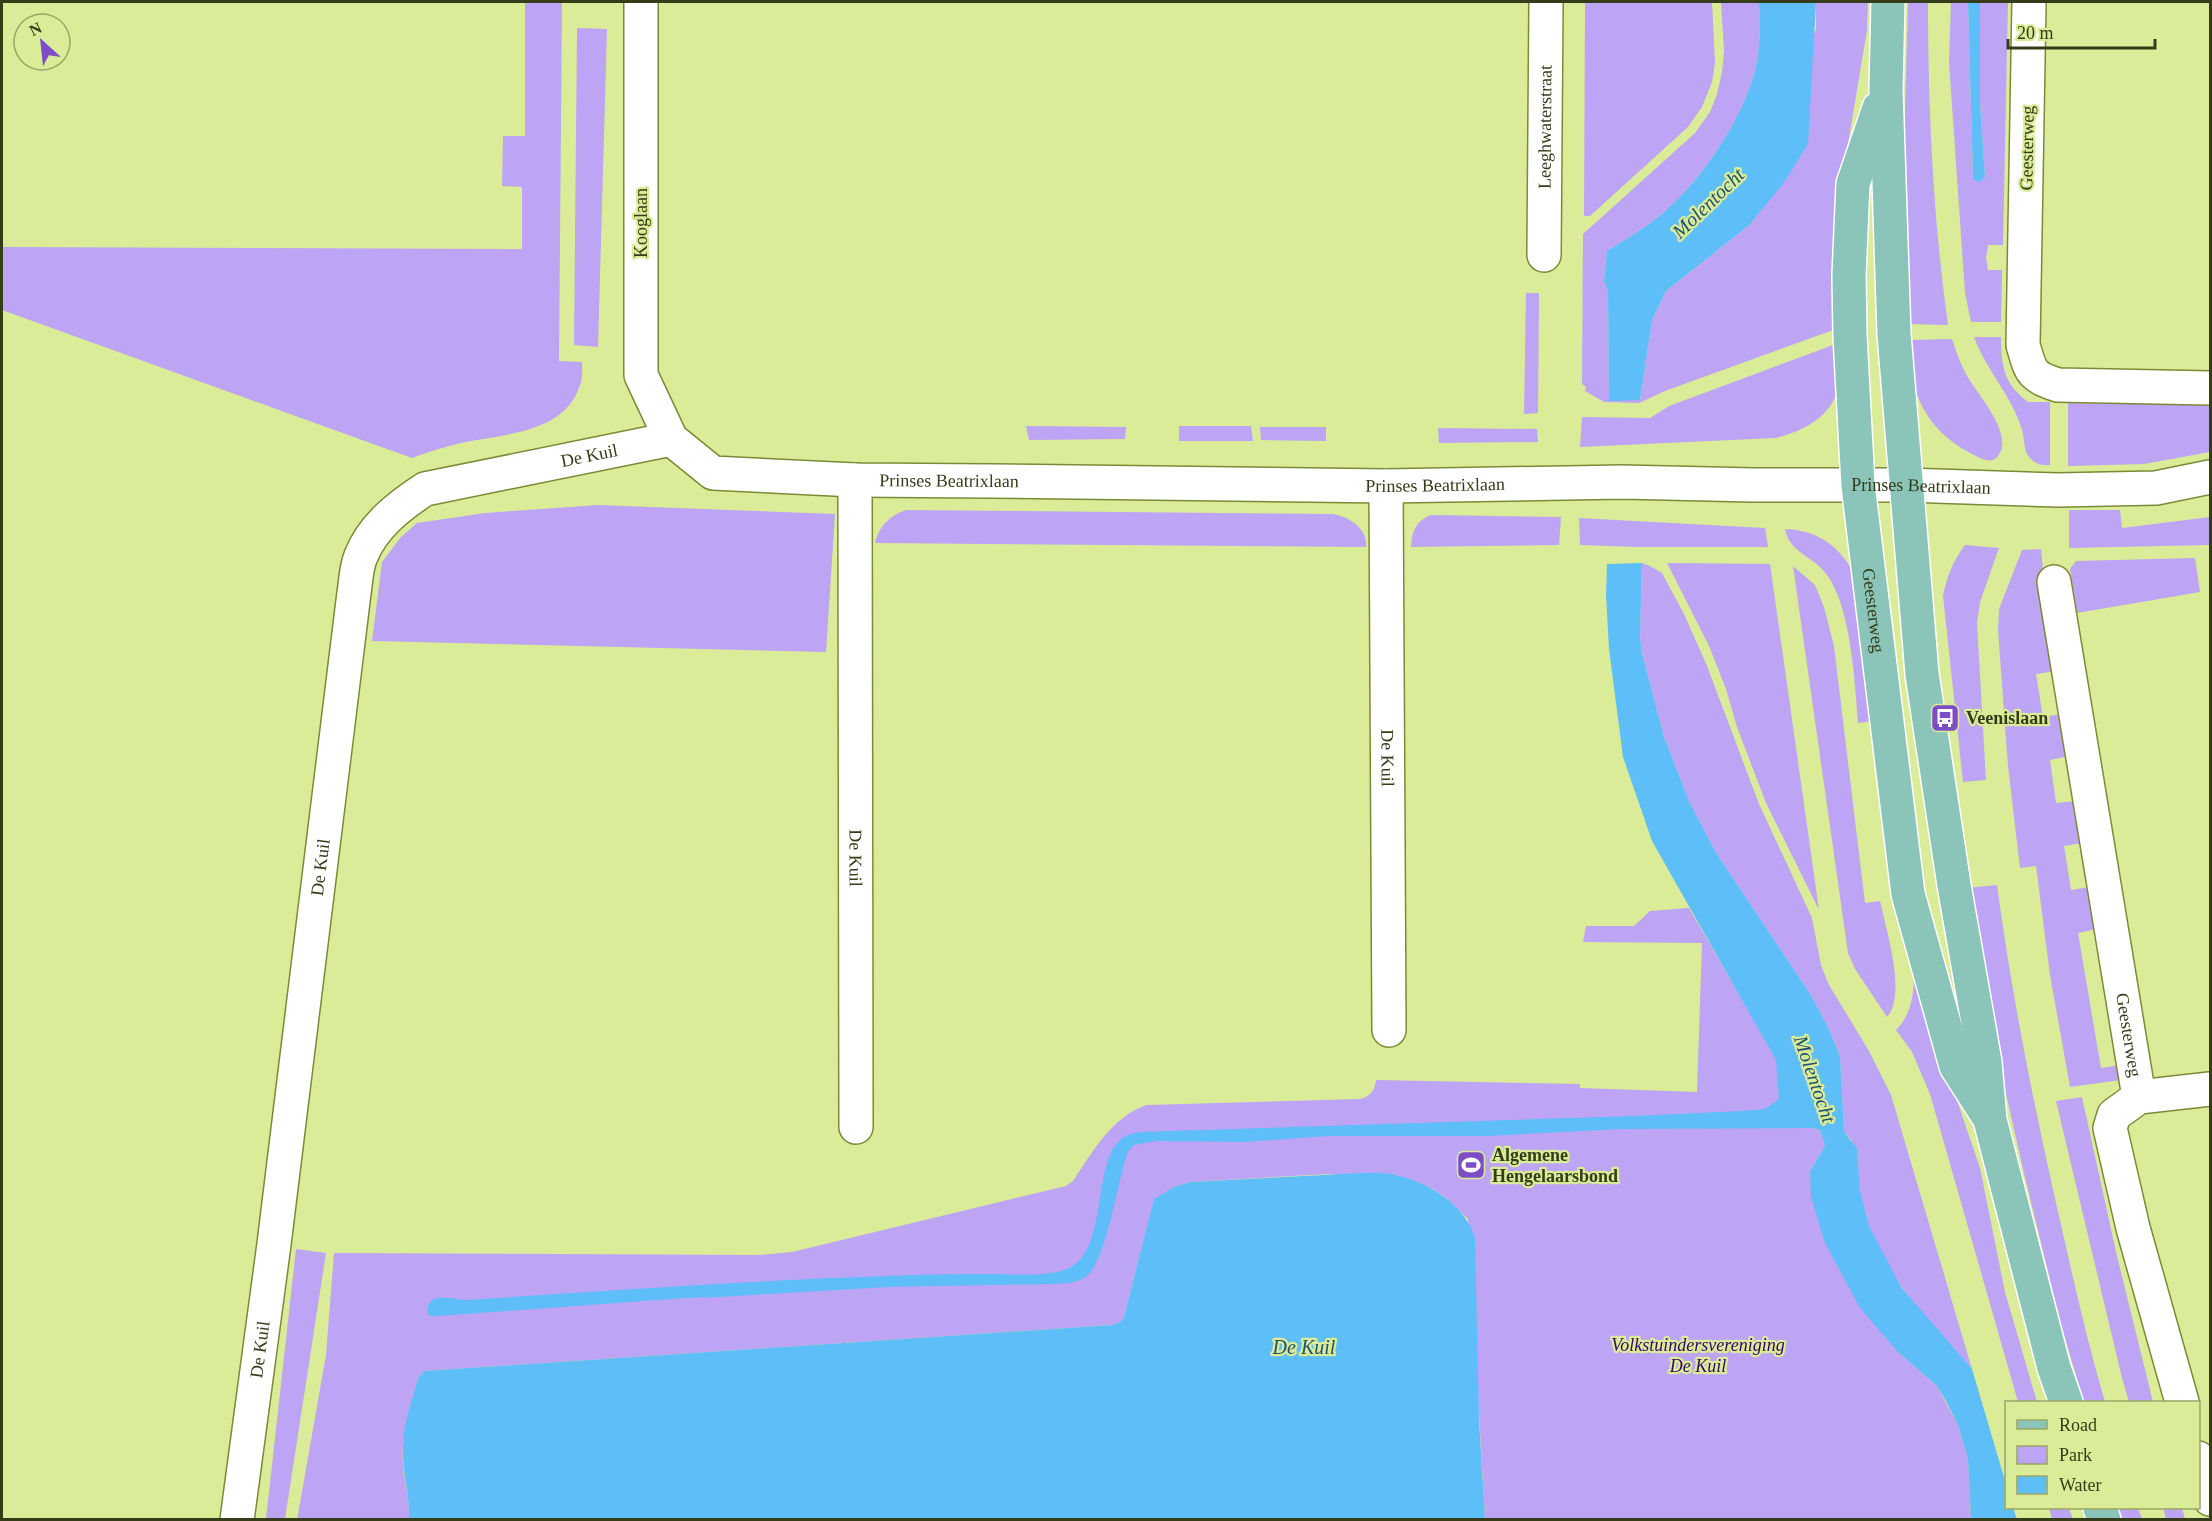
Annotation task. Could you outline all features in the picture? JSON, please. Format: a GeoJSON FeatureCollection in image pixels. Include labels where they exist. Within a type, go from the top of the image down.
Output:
{"type":"FeatureCollection","features":[{"type":"Feature","properties":{"kind":"main road","name":"Geesterweg"},"geometry":{"type":"LineString","coordinates":[[1888,2],[1886,90],[1894,334],[1922,674],[1954,885],[1985,1062],[1990,1120],[2051,1357],[2066,1401]]}},
{"type":"Feature","properties":{"kind":"main road","name":"Geesterweg"},"geometry":{"type":"LineString","coordinates":[[1886,90],[1853,184],[1850,336],[1858,485],[1908,894],[1956,1066],[1990,1120]]}},
{"type":"Feature","properties":{"kind":"street","name":"Kooglaan"},"geometry":{"type":"LineString","coordinates":[[641,2],[641,375],[671,439]]}},
{"type":"Feature","properties":{"kind":"street","name":"Leeghwaterstraat"},"geometry":{"type":"LineString","coordinates":[[1544,255],[1545,2]]}},
{"type":"Feature","properties":{"kind":"street","name":"Geesterweg"},"geometry":{"type":"LineString","coordinates":[[2029,2],[2024,345],[2031,371],[2042,380],[2058,385],[2211,388]]}},
{"type":"Feature","properties":{"kind":"street","name":"Prinses Beatrixlaan"},"geometry":{"type":"LineString","coordinates":[[671,439],[713,473],[855,480],[1386,486],[1622,482],[1906,485],[2058,490],[2156,488],[2211,477]]}},
{"type":"Feature","properties":{"kind":"street","name":"De Kuil"},"geometry":{"type":"LineString","coordinates":[[237,1520],[276,1232],[354,593],[361,556],[376,529],[402,504],[425,489],[671,439]]}},
{"type":"Feature","properties":{"kind":"street","name":"De Kuil"},"geometry":{"type":"LineString","coordinates":[[855,480],[856,1127]]}},
{"type":"Feature","properties":{"kind":"street","name":"De Kuil"},"geometry":{"type":"LineString","coordinates":[[1386,486],[1389,1030]]}},
{"type":"Feature","properties":{"kind":"street","name":"Geesterweg"},"geometry":{"type":"LineString","coordinates":[[2054,582],[2131,1102]]}},
{"type":"Feature","properties":{"kind":"street"},"geometry":{"type":"LineString","coordinates":[[2182,1401],[2133,1228],[2110,1128],[2114,1115],[2131,1102],[2211,1089]]}},
{"type":"Feature","properties":{"kind":"street"},"geometry":{"type":"LineString","coordinates":[[2200,1461],[2211,1499]]}},
{"type":"Feature","properties":{"kind":"green space"},"geometry":{"type":"Polygon","coordinates":[[[525,2],[562,2],[559,361],[582,362],[581,383],[572,401],[547,423],[513,434],[448,446],[412,458],[2,310],[2,247],[522,249],[522,187],[502,186],[503,136],[525,136],[525,2]]]}},
{"type":"Feature","properties":{"kind":"green space"},"geometry":{"type":"Polygon","coordinates":[[[1585,2],[1712,2],[1715,63],[1712,82],[1702,107],[1688,127],[1590,216],[1584,216],[1585,2]]]}},
{"type":"Feature","properties":{"kind":"green space"},"geometry":{"type":"Polygon","coordinates":[[[1721,2],[1759,2],[1757,64],[1735,121],[1700,174],[1657,218],[1607,251],[1604,281],[1608,292],[1609,400],[1640,400],[1652,320],[1666,291],[1749,225],[1816,29],[1816,2],[1868,2],[1867,30],[1842,180],[1836,329],[1665,391],[1639,403],[1604,402],[1585,391],[1586,387],[1582,384],[1583,234],[1695,133],[1710,112],[1722,72],[1724,51],[1721,2]]]}},
{"type":"Feature","properties":{"kind":"green space"},"geometry":{"type":"Polygon","coordinates":[[[1908,2],[1928,2],[1932,164],[1948,325],[1906,324],[1903,182],[1908,2]]]}},
{"type":"Feature","properties":{"kind":"green space"},"geometry":{"type":"Polygon","coordinates":[[[1951,2],[1968,2],[1973,179],[1985,177],[1980,102],[1980,2],[2008,2],[2003,245],[1988,245],[1986,258],[1988,270],[2002,270],[2001,322],[1971,322],[1965,293],[1949,62],[1951,2]]]}},
{"type":"Feature","properties":{"kind":"green space"},"geometry":{"type":"Polygon","coordinates":[[[577,28],[607,29],[598,347],[574,345],[577,28]]]}},
{"type":"Feature","properties":{"kind":"green space"},"geometry":{"type":"Polygon","coordinates":[[[1526,293],[1539,293],[1538,413],[1524,414],[1526,293]]]}},
{"type":"Feature","properties":{"kind":"green space"},"geometry":{"type":"Polygon","coordinates":[[[1974,337],[2001,337],[2003,366],[2014,388],[2028,402],[2050,402],[2050,465],[2036,463],[2027,454],[2018,418],[1974,337]]]}},
{"type":"Feature","properties":{"kind":"green space"},"geometry":{"type":"Polygon","coordinates":[[[1952,339],[1966,374],[1998,425],[2002,447],[1995,459],[1985,460],[1972,454],[1942,433],[1931,421],[1916,392],[1907,340],[1952,339]]]}},
{"type":"Feature","properties":{"kind":"green space"},"geometry":{"type":"Polygon","coordinates":[[[1837,345],[1840,366],[1838,391],[1833,402],[1818,419],[1798,431],[1775,438],[1580,447],[1582,417],[1650,418],[1669,406],[1837,345]]]}},
{"type":"Feature","properties":{"kind":"green space"},"geometry":{"type":"Polygon","coordinates":[[[2068,403],[2210,405],[2210,452],[2144,464],[2068,466],[2068,403]]]}},
{"type":"Feature","properties":{"kind":"green space"},"geometry":{"type":"Polygon","coordinates":[[[1026,426],[1126,427],[1125,439],[1029,440],[1026,426]]]}},
{"type":"Feature","properties":{"kind":"green space"},"geometry":{"type":"Polygon","coordinates":[[[1179,426],[1251,426],[1253,441],[1179,441],[1179,426]]]}},
{"type":"Feature","properties":{"kind":"green space"},"geometry":{"type":"Polygon","coordinates":[[[1260,427],[1326,427],[1326,441],[1261,440],[1260,427]]]}},
{"type":"Feature","properties":{"kind":"green space"},"geometry":{"type":"Polygon","coordinates":[[[1438,428],[1537,429],[1538,442],[1439,443],[1438,428]]]}},
{"type":"Feature","properties":{"kind":"green space"},"geometry":{"type":"Polygon","coordinates":[[[598,505],[835,514],[826,652],[372,641],[382,562],[401,537],[417,523],[485,513],[598,505]]]}},
{"type":"Feature","properties":{"kind":"green space"},"geometry":{"type":"Polygon","coordinates":[[[906,510],[1333,514],[1346,518],[1361,529],[1366,547],[875,543],[886,522],[906,510]]]}},
{"type":"Feature","properties":{"kind":"green space"},"geometry":{"type":"Polygon","coordinates":[[[2069,510],[2120,510],[2122,528],[2210,517],[2210,545],[2069,548],[2069,510]]]}},
{"type":"Feature","properties":{"kind":"green space"},"geometry":{"type":"Polygon","coordinates":[[[1431,515],[1561,517],[1559,545],[1411,547],[1415,528],[1421,520],[1431,515]]]}},
{"type":"Feature","properties":{"kind":"green space"},"geometry":{"type":"Polygon","coordinates":[[[1579,518],[1765,528],[1768,547],[1580,545],[1579,518]]]}},
{"type":"Feature","properties":{"kind":"green space"},"geometry":{"type":"Polygon","coordinates":[[[1785,529],[1806,532],[1825,540],[1840,553],[1853,571],[1873,721],[1858,723],[1847,626],[1835,589],[1822,569],[1792,544],[1785,529]]]}},
{"type":"Feature","properties":{"kind":"green space"},"geometry":{"type":"Polygon","coordinates":[[[1965,545],[1999,548],[1980,602],[1977,623],[1986,780],[1963,782],[1943,596],[1951,569],[1965,545]]]}},
{"type":"Feature","properties":{"kind":"green space"},"geometry":{"type":"Polygon","coordinates":[[[2041,549],[2056,671],[2036,674],[2043,717],[2062,714],[2069,756],[2050,760],[2056,803],[2076,801],[2083,843],[2064,846],[2071,890],[2090,887],[2097,929],[2078,933],[2101,1068],[2119,1065],[2121,1080],[2070,1087],[2050,975],[2036,866],[2020,868],[2008,766],[1998,630],[1999,609],[2022,550],[2041,549]]]}},
{"type":"Feature","properties":{"kind":"green space"},"geometry":{"type":"Polygon","coordinates":[[[2195,558],[2200,592],[2077,613],[2070,569],[2076,561],[2195,558]]]}},
{"type":"Feature","properties":{"kind":"green space"},"geometry":{"type":"Polygon","coordinates":[[[1642,563],[1662,573],[1684,614],[1707,666],[1759,804],[1812,918],[1821,965],[1829,985],[1869,1051],[1891,1095],[1972,1369],[1911,1299],[1884,1261],[1874,1240],[1861,1199],[1857,1153],[1844,1132],[1840,1056],[1809,992],[1715,851],[1689,801],[1664,737],[1642,653],[1640,637],[1642,563]]]}},
{"type":"Feature","properties":{"kind":"green space"},"geometry":{"type":"Polygon","coordinates":[[[1667,563],[1770,564],[1819,910],[1766,803],[1709,646],[1667,563]]]}},
{"type":"Feature","properties":{"kind":"green space"},"geometry":{"type":"Polygon","coordinates":[[[1793,566],[1815,585],[1824,607],[1834,646],[1865,903],[1880,901],[1893,961],[1895,994],[1893,1007],[1887,1017],[1855,969],[1848,953],[1793,566]]]}},
{"type":"Feature","properties":{"kind":"green space"},"geometry":{"type":"Polygon","coordinates":[[[1997,885],[2015,1002],[2037,1117],[2078,1299],[2105,1401],[2084,1401],[2061,1325],[1989,1019],[1966,888],[1997,885]]]}},
{"type":"Feature","properties":{"kind":"green space","name":"Volkstuindersvereniging De Kuil"},"geometry":{"type":"Polygon","coordinates":[[[1689,908],[1777,1060],[1779,1099],[1787,1128],[1820,1130],[1825,1146],[1810,1171],[1898,1352],[1937,1386],[1958,1425],[1968,1459],[1971,1519],[1485,1519],[1468,1219],[1446,1198],[1433,1189],[1412,1180],[1328,1174],[1190,1182],[1174,1187],[1154,1200],[1124,1317],[1120,1322],[1112,1325],[424,1371],[418,1378],[404,1437],[403,1464],[409,1519],[297,1520],[326,1355],[334,1253],[760,1255],[792,1252],[1066,1186],[1073,1181],[1113,1127],[1123,1118],[1146,1105],[1360,1099],[1367,1097],[1376,1080],[1580,1084],[1580,1088],[1697,1092],[1702,943],[1583,942],[1586,926],[1634,926],[1650,911],[1689,908]]]}},
{"type":"Feature","properties":{"kind":"green space"},"geometry":{"type":"Polygon","coordinates":[[[1914,974],[1980,1168],[2005,1292],[2037,1401],[2018,1401],[1930,1094],[1912,1052],[1896,1030],[1911,1004],[1914,974]]]}},
{"type":"Feature","properties":{"kind":"green space"},"geometry":{"type":"Polygon","coordinates":[[[2082,1097],[2116,1252],[2153,1401],[2129,1401],[2056,1101],[2082,1097]]]}},
{"type":"Feature","properties":{"kind":"green space"},"geometry":{"type":"Polygon","coordinates":[[[296,1249],[326,1253],[285,1519],[266,1519],[296,1249]]]}},
{"type":"Feature","properties":{"kind":"green space"},"geometry":{"type":"Polygon","coordinates":[[[2049,1509],[2069,1509],[2073,1519],[2052,1519],[2049,1509]]]}},
{"type":"Feature","properties":{"kind":"green space"},"geometry":{"type":"Polygon","coordinates":[[[2115,1509],[2138,1509],[2142,1519],[2119,1519],[2115,1509]]]}},
{"type":"Feature","properties":{"kind":"green space"},"geometry":{"type":"Polygon","coordinates":[[[2163,1509],[2182,1509],[2185,1519],[2166,1519],[2163,1509]]]}},
{"type":"Feature","properties":{"kind":"water","name":"Molentocht"},"geometry":{"type":"Polygon","coordinates":[[[1759,2],[1816,2],[1808,144],[1783,184],[1749,225],[1666,291],[1652,320],[1640,400],[1609,401],[1608,292],[1604,281],[1607,251],[1645,227],[1672,205],[1713,157],[1735,121],[1757,64],[1759,2]]]}},
{"type":"Feature","properties":{"kind":"water"},"geometry":{"type":"Polygon","coordinates":[[[1968,2],[1980,2],[1980,102],[1985,177],[1979,182],[1973,179],[1968,2]]]}},
{"type":"Feature","properties":{"kind":"water","name":"Molentocht"},"geometry":{"type":"Polygon","coordinates":[[[1642,563],[1640,637],[1642,653],[1664,737],[1689,801],[1715,851],[1809,992],[1826,1023],[1840,1056],[1844,1132],[1857,1148],[1860,1191],[1869,1226],[1901,1287],[1972,1369],[2005,1481],[2005,1509],[2013,1509],[2017,1519],[1971,1519],[1968,1459],[1958,1425],[1947,1403],[1937,1386],[1898,1352],[1860,1308],[1825,1243],[1811,1197],[1810,1171],[1825,1146],[1820,1130],[1813,1128],[1621,1129],[1487,1136],[1328,1136],[1244,1142],[1156,1141],[1134,1145],[1128,1151],[1100,1253],[1087,1276],[1074,1282],[888,1287],[685,1298],[438,1316],[430,1316],[428,1313],[428,1306],[431,1302],[440,1298],[465,1300],[810,1279],[924,1275],[1035,1275],[1062,1271],[1078,1262],[1088,1247],[1095,1228],[1106,1166],[1113,1149],[1124,1137],[1141,1132],[1634,1116],[1765,1109],[1779,1099],[1776,1060],[1652,841],[1623,757],[1609,649],[1607,564],[1642,563]]]}},
{"type":"Feature","properties":{"kind":"water","name":"De Kuil"},"geometry":{"type":"Polygon","coordinates":[[[1362,1173],[1395,1175],[1432,1189],[1444,1196],[1463,1215],[1475,1238],[1479,1420],[1485,1519],[409,1519],[403,1437],[418,1378],[424,1371],[1112,1325],[1120,1322],[1124,1317],[1154,1199],[1174,1187],[1190,1182],[1362,1173]]]}},
{"type":"Feature","properties":{"kind":"place","name":"Veenislaan"},"geometry":{"type":"Point","coordinates":[1945,718]}},
{"type":"Feature","properties":{"kind":"place","name":"Algemene Hengelaarsbond"},"geometry":{"type":"Point","coordinates":[1471,1165]}}]}
